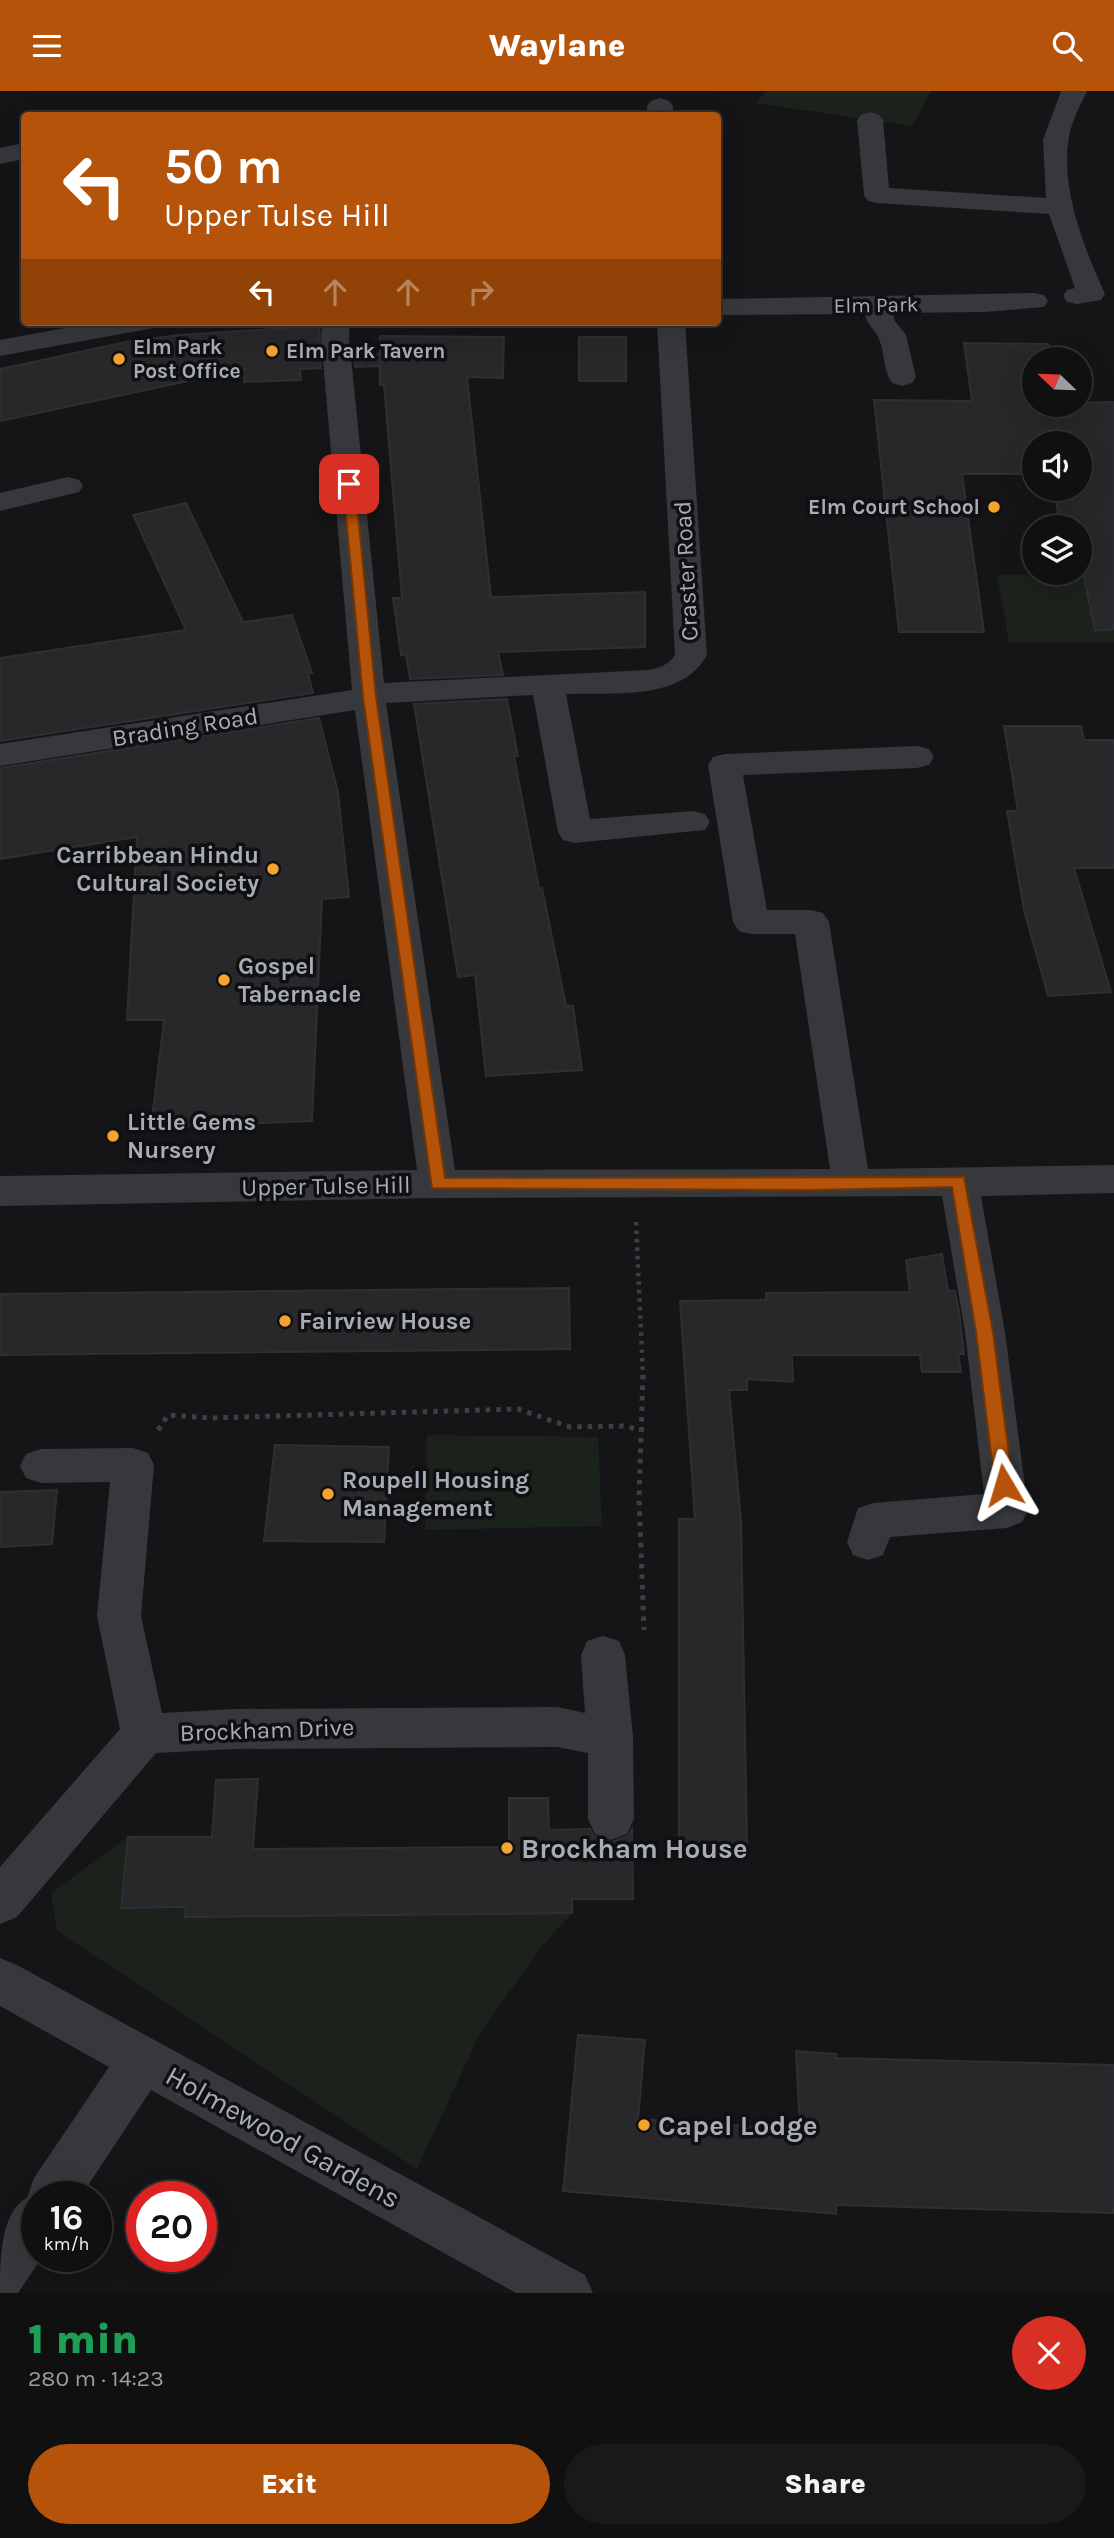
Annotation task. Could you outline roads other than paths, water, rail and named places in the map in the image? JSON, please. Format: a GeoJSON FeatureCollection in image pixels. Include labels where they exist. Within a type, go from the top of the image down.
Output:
{"type":"FeatureCollection","features":[{"type":"Feature","properties":{"kind":"street"},"geometry":{"type":"LineString","coordinates":[[1074,91],[1059,124],[1055,146],[1060,207],[1074,256],[1094,293]]}},
{"type":"Feature","properties":{"kind":"street"},"geometry":{"type":"LineString","coordinates":[[870,120],[877,195],[1060,207]]}},
{"type":"Feature","properties":{"kind":"street"},"geometry":{"type":"LineString","coordinates":[[0,156],[21,152]]}},
{"type":"Feature","properties":{"kind":"street","name":"Elm Park"},"geometry":{"type":"LineString","coordinates":[[721,307],[1034,301]]}},
{"type":"Feature","properties":{"kind":"street"},"geometry":{"type":"LineString","coordinates":[[878,305],[880,321],[892,335],[902,377]]}},
{"type":"Feature","properties":{"kind":"street"},"geometry":{"type":"LineString","coordinates":[[0,348],[121,326]]}},
{"type":"Feature","properties":{"kind":"street"},"geometry":{"type":"LineString","coordinates":[[336,326],[369,697],[438,1184]]}},
{"type":"Feature","properties":{"kind":"street","name":"Craster Road"},"geometry":{"type":"LineString","coordinates":[[369,697],[396,691],[426,689],[648,680],[670,676],[686,668],[691,655],[671,326]]}},
{"type":"Feature","properties":{"kind":"street"},"geometry":{"type":"LineString","coordinates":[[0,502],[68,486]]}},
{"type":"Feature","properties":{"kind":"street"},"geometry":{"type":"LineString","coordinates":[[548,686],[575,832],[693,822]]}},
{"type":"Feature","properties":{"kind":"street","name":"Brading Road"},"geometry":{"type":"LineString","coordinates":[[0,755],[369,697]]}},
{"type":"Feature","properties":{"kind":"street"},"geometry":{"type":"LineString","coordinates":[[851,1182],[811,922],[751,922],[725,765],[917,757]]}},
{"type":"Feature","properties":{"kind":"street","name":"Upper Tulse Hill"},"geometry":{"type":"LineString","coordinates":[[0,1191],[438,1184],[1114,1179]]}},
{"type":"Feature","properties":{"kind":"street"},"geometry":{"type":"LineString","coordinates":[[868,1542],[873,1521],[1007,1510],[985,1332],[959,1181]]}},
{"type":"Feature","properties":{"kind":"street"},"geometry":{"type":"LineString","coordinates":[[41,1466],[133,1465],[119,1616],[144,1734]]}},
{"type":"Feature","properties":{"kind":"street"},"geometry":{"type":"LineString","coordinates":[[603,1655],[610,1738],[611,1819]]}},
{"type":"Feature","properties":{"kind":"street","name":"Brockham Drive"},"geometry":{"type":"LineString","coordinates":[[0,1902],[144,1734],[247,1729],[557,1727],[610,1738]]}},
{"type":"Feature","properties":{"kind":"street","name":"Holmewood Gardens"},"geometry":{"type":"LineString","coordinates":[[0,1982],[567,2293]]}},
{"type":"Feature","properties":{"kind":"street"},"geometry":{"type":"LineString","coordinates":[[62,2181],[142,2060]]}},
{"type":"Feature","properties":{"kind":"street"},"geometry":{"type":"LineString","coordinates":[[0,2275],[21,2243]]}},
{"type":"Feature","properties":{"kind":"place","name":"Elm Park Tavern"},"geometry":{"type":"Point","coordinates":[272,351]}},
{"type":"Feature","properties":{"kind":"place","name":"Elm Park Post Office"},"geometry":{"type":"Point","coordinates":[119,359]}},
{"type":"Feature","properties":{"kind":"place","name":"Elm Court School"},"geometry":{"type":"Point","coordinates":[994,507]}},
{"type":"Feature","properties":{"kind":"place","name":"Carribbean Hindu Cultural Society"},"geometry":{"type":"Point","coordinates":[273,869]}},
{"type":"Feature","properties":{"kind":"place","name":"Gospel Tabernacle"},"geometry":{"type":"Point","coordinates":[224,980]}},
{"type":"Feature","properties":{"kind":"place","name":"Little Gems Nursery"},"geometry":{"type":"Point","coordinates":[113,1136]}},
{"type":"Feature","properties":{"kind":"place","name":"Fairview House"},"geometry":{"type":"Point","coordinates":[285,1321]}},
{"type":"Feature","properties":{"kind":"place","name":"Roupell Housing Management"},"geometry":{"type":"Point","coordinates":[328,1494]}},
{"type":"Feature","properties":{"kind":"place","name":"Brockham House"},"geometry":{"type":"Point","coordinates":[507,1848]}},
{"type":"Feature","properties":{"kind":"place","name":"Capel Lodge"},"geometry":{"type":"Point","coordinates":[644,2125]}}]}
